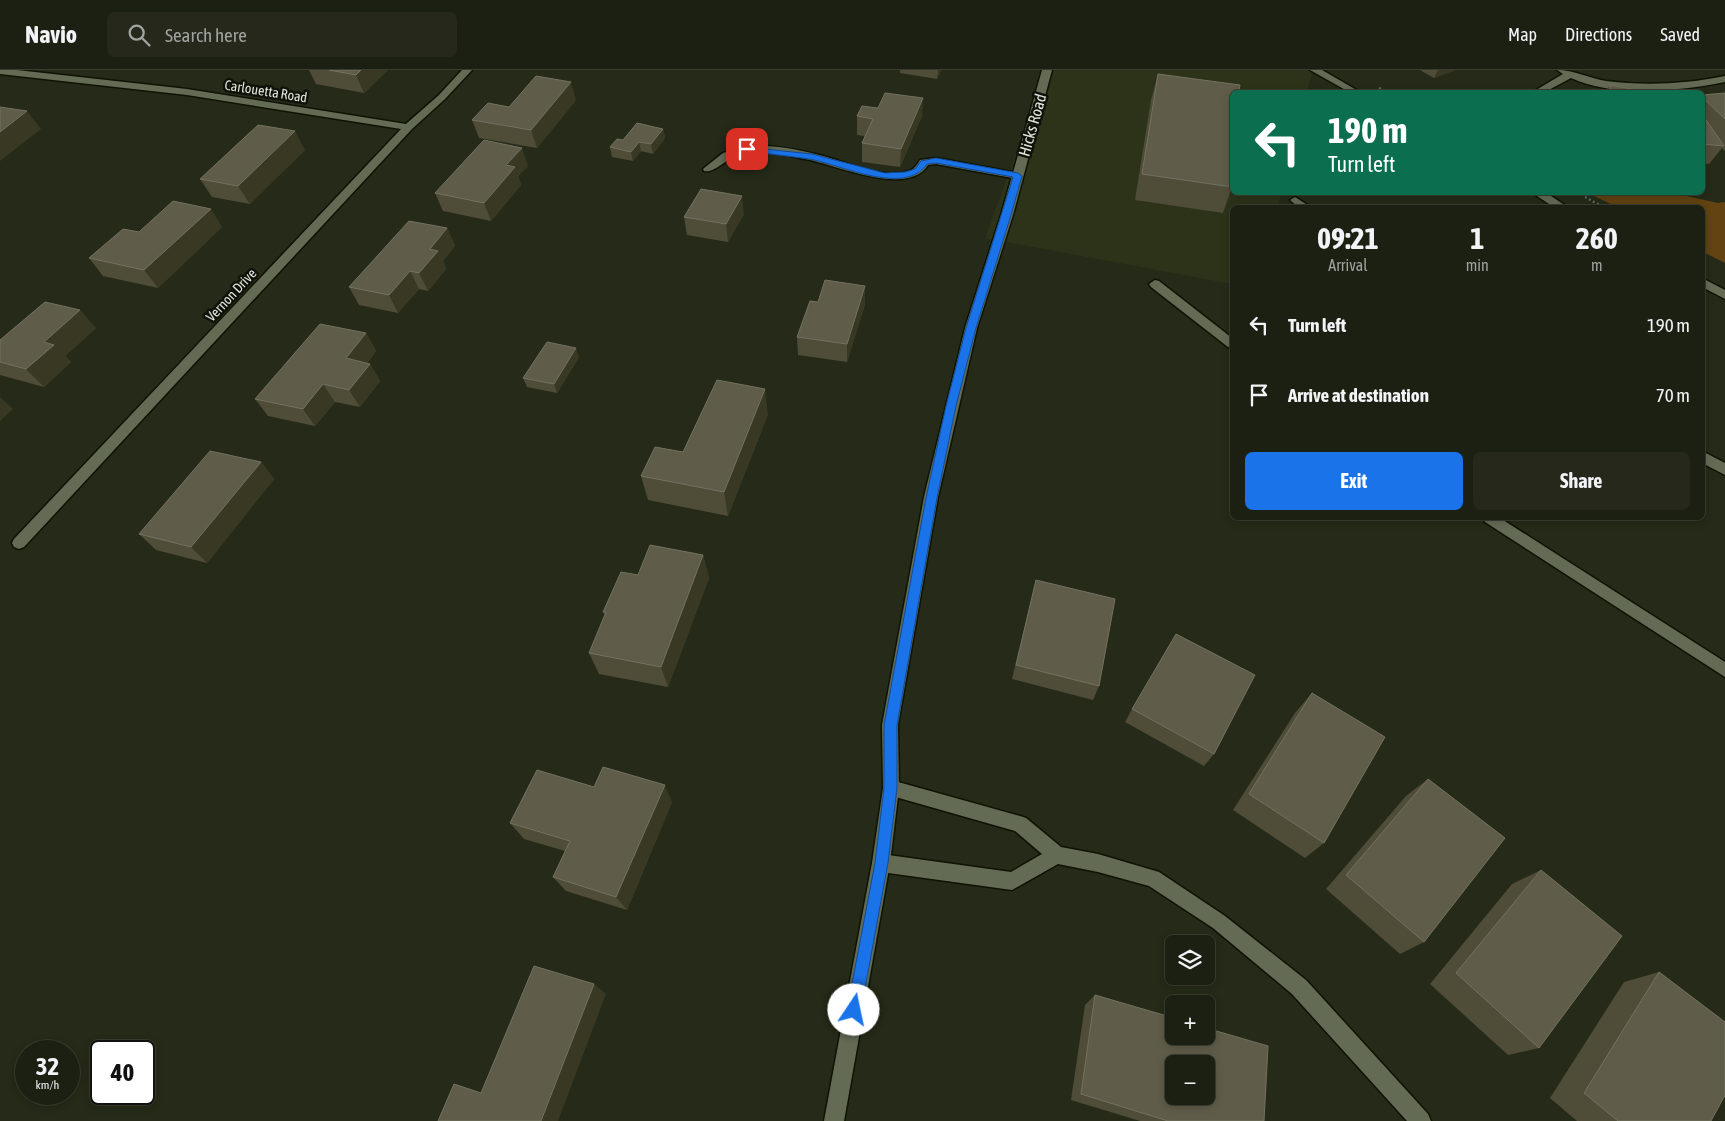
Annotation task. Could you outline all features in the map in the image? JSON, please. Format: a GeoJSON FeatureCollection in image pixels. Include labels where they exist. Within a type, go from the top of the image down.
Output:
{"type":"FeatureCollection","features":[{"type":"Feature","properties":{"kind":"street","name":"Vernon Drive"},"geometry":{"type":"LineString","coordinates":[[20,544],[408,127],[442,97],[467,70]]}},
{"type":"Feature","properties":{"kind":"street","name":"Hicks Road"},"geometry":{"type":"LineString","coordinates":[[834,1121],[882,863],[891,788],[890,725],[931,498],[951,406],[971,328],[1007,215],[1048,70]]}},
{"type":"Feature","properties":{"kind":"street"},"geometry":{"type":"LineString","coordinates":[[1315,70],[1351,90]]}},
{"type":"Feature","properties":{"kind":"street","name":"Carlouetta Road"},"geometry":{"type":"LineString","coordinates":[[0,71],[187,92],[408,127]]}},
{"type":"Feature","properties":{"kind":"street"},"geometry":{"type":"LineString","coordinates":[[1542,90],[1565,72],[1611,84],[1652,88],[1696,85],[1725,79]]}},
{"type":"Feature","properties":{"kind":"street"},"geometry":{"type":"LineString","coordinates":[[708,169],[731,153],[747,149],[812,157],[855,170],[885,175],[906,175],[918,171],[924,162],[936,161],[1018,176]]}},
{"type":"Feature","properties":{"kind":"street"},"geometry":{"type":"LineString","coordinates":[[1541,195],[1559,205]]}},
{"type":"Feature","properties":{"kind":"street"},"geometry":{"type":"LineString","coordinates":[[1295,200],[1302,205]]}},
{"type":"Feature","properties":{"kind":"street"},"geometry":{"type":"LineString","coordinates":[[1155,284],[1230,342]]}},
{"type":"Feature","properties":{"kind":"street"},"geometry":{"type":"LineString","coordinates":[[1705,284],[1725,295]]}},
{"type":"Feature","properties":{"kind":"street"},"geometry":{"type":"LineString","coordinates":[[1705,458],[1725,470]]}},
{"type":"Feature","properties":{"kind":"street"},"geometry":{"type":"LineString","coordinates":[[1493,520],[1725,670]]}},
{"type":"Feature","properties":{"kind":"street"},"geometry":{"type":"LineString","coordinates":[[891,788],[1020,824],[1057,855],[1098,863],[1153,878],[1219,922],[1299,987],[1421,1121]]}},
{"type":"Feature","properties":{"kind":"street"},"geometry":{"type":"LineString","coordinates":[[882,863],[1012,880],[1057,855]]}},
{"type":"Feature","properties":{"kind":"path"},"geometry":{"type":"LineString","coordinates":[[1584,196],[1600,205]]}},
{"type":"Feature","properties":{"kind":"shaded area"},"geometry":{"type":"Polygon","coordinates":[[[1047,70],[1308,70],[1312,72],[1308,90],[1230,90],[1230,195],[1281,195],[1278,205],[1230,205],[1230,284],[985,238],[1047,70]]]}},
{"type":"Feature","properties":{"kind":"shaded area"},"geometry":{"type":"Polygon","coordinates":[[[1592,195],[1682,195],[1718,203],[1725,202],[1725,263],[1705,253],[1705,205],[1613,205],[1592,195]]]}},
{"type":"Feature","properties":{"kind":"building"},"geometry":{"type":"Polygon","coordinates":[[[329,70],[361,70],[356,75],[329,70]]]}},
{"type":"Feature","properties":{"kind":"building"},"geometry":{"type":"Polygon","coordinates":[[[1158,74],[1240,85],[1239,90],[1230,90],[1230,187],[1142,174],[1158,74]]]}},
{"type":"Feature","properties":{"kind":"building"},"geometry":{"type":"Polygon","coordinates":[[[536,76],[571,82],[531,130],[472,120],[488,103],[509,107],[536,76]]]}},
{"type":"Feature","properties":{"kind":"building"},"geometry":{"type":"Polygon","coordinates":[[[1610,85],[1636,90],[1610,90],[1610,85]]]}},
{"type":"Feature","properties":{"kind":"building"},"geometry":{"type":"Polygon","coordinates":[[[885,93],[923,98],[901,149],[862,143],[873,119],[857,116],[862,106],[878,108],[885,93]]]}},
{"type":"Feature","properties":{"kind":"building"},"geometry":{"type":"Polygon","coordinates":[[[1725,93],[1725,119],[1705,100],[1705,95],[1725,93]]]}},
{"type":"Feature","properties":{"kind":"building"},"geometry":{"type":"Polygon","coordinates":[[[0,107],[27,111],[0,132],[0,107]]]}},
{"type":"Feature","properties":{"kind":"building"},"geometry":{"type":"Polygon","coordinates":[[[1705,118],[1724,146],[1705,144],[1705,118]]]}},
{"type":"Feature","properties":{"kind":"building"},"geometry":{"type":"Polygon","coordinates":[[[637,123],[663,129],[651,144],[639,142],[631,152],[610,147],[617,139],[623,140],[637,123]]]}},
{"type":"Feature","properties":{"kind":"building"},"geometry":{"type":"Polygon","coordinates":[[[258,125],[295,131],[238,186],[200,179],[258,125]]]}},
{"type":"Feature","properties":{"kind":"building"},"geometry":{"type":"Polygon","coordinates":[[[484,140],[522,148],[506,165],[515,167],[484,203],[435,193],[484,140]]]}},
{"type":"Feature","properties":{"kind":"building"},"geometry":{"type":"Polygon","coordinates":[[[701,189],[742,196],[726,224],[684,217],[701,189]]]}},
{"type":"Feature","properties":{"kind":"building"},"geometry":{"type":"Polygon","coordinates":[[[173,201],[211,209],[144,270],[89,258],[123,229],[139,232],[173,201]]]}},
{"type":"Feature","properties":{"kind":"building"},"geometry":{"type":"Polygon","coordinates":[[[409,221],[447,228],[430,249],[438,251],[419,273],[410,271],[389,295],[349,287],[409,221]]]}},
{"type":"Feature","properties":{"kind":"building"},"geometry":{"type":"Polygon","coordinates":[[[825,280],[865,286],[847,344],[797,337],[810,301],[818,302],[825,280]]]}},
{"type":"Feature","properties":{"kind":"building"},"geometry":{"type":"Polygon","coordinates":[[[45,302],[80,310],[44,342],[54,345],[26,369],[0,362],[0,340],[45,302]]]}},
{"type":"Feature","properties":{"kind":"building"},"geometry":{"type":"Polygon","coordinates":[[[320,324],[366,333],[346,358],[370,364],[349,390],[323,384],[303,409],[255,399],[320,324]]]}},
{"type":"Feature","properties":{"kind":"building"},"geometry":{"type":"Polygon","coordinates":[[[547,342],[576,348],[554,384],[523,378],[547,342]]]}},
{"type":"Feature","properties":{"kind":"building"},"geometry":{"type":"Polygon","coordinates":[[[717,380],[765,389],[724,492],[641,476],[655,447],[683,452],[717,380]]]}},
{"type":"Feature","properties":{"kind":"building"},"geometry":{"type":"Polygon","coordinates":[[[210,451],[261,462],[191,547],[139,534],[210,451]]]}},
{"type":"Feature","properties":{"kind":"building"},"geometry":{"type":"Polygon","coordinates":[[[650,545],[703,555],[661,667],[589,653],[606,612],[603,612],[621,572],[638,575],[650,545]]]}},
{"type":"Feature","properties":{"kind":"building"},"geometry":{"type":"Polygon","coordinates":[[[1036,580],[1115,599],[1099,686],[1016,665],[1036,580]]]}},
{"type":"Feature","properties":{"kind":"building"},"geometry":{"type":"Polygon","coordinates":[[[1176,634],[1255,675],[1214,754],[1132,709],[1176,634]]]}},
{"type":"Feature","properties":{"kind":"building"},"geometry":{"type":"Polygon","coordinates":[[[1312,693],[1385,737],[1324,843],[1249,794],[1312,693]]]}},
{"type":"Feature","properties":{"kind":"building"},"geometry":{"type":"Polygon","coordinates":[[[603,767],[665,785],[616,897],[553,877],[570,841],[510,823],[537,770],[594,787],[603,767]]]}},
{"type":"Feature","properties":{"kind":"building"},"geometry":{"type":"Polygon","coordinates":[[[1428,779],[1505,838],[1424,942],[1346,875],[1428,779]]]}},
{"type":"Feature","properties":{"kind":"building"},"geometry":{"type":"Polygon","coordinates":[[[1541,870],[1622,936],[1539,1048],[1456,973],[1541,870]]]}},
{"type":"Feature","properties":{"kind":"building"},"geometry":{"type":"Polygon","coordinates":[[[534,966],[594,984],[541,1121],[438,1121],[454,1084],[481,1093],[534,966]]]}},
{"type":"Feature","properties":{"kind":"building"},"geometry":{"type":"Polygon","coordinates":[[[1659,972],[1725,1022],[1725,1095],[1711,1121],[1618,1121],[1584,1093],[1659,972]]]}},
{"type":"Feature","properties":{"kind":"building"},"geometry":{"type":"Polygon","coordinates":[[[1095,995],[1165,1015],[1165,1045],[1215,1045],[1215,1031],[1268,1046],[1264,1121],[1168,1121],[1081,1094],[1095,995]]]}},
{"type":"Feature","properties":{"kind":"route"},"geometry":{"type":"LineString","coordinates":[[747,149],[812,157],[855,170],[885,175],[906,175],[918,171],[924,162],[936,161],[1018,176],[971,328],[951,406],[931,498],[890,725],[891,788],[882,863],[854,1010]]}}]}
